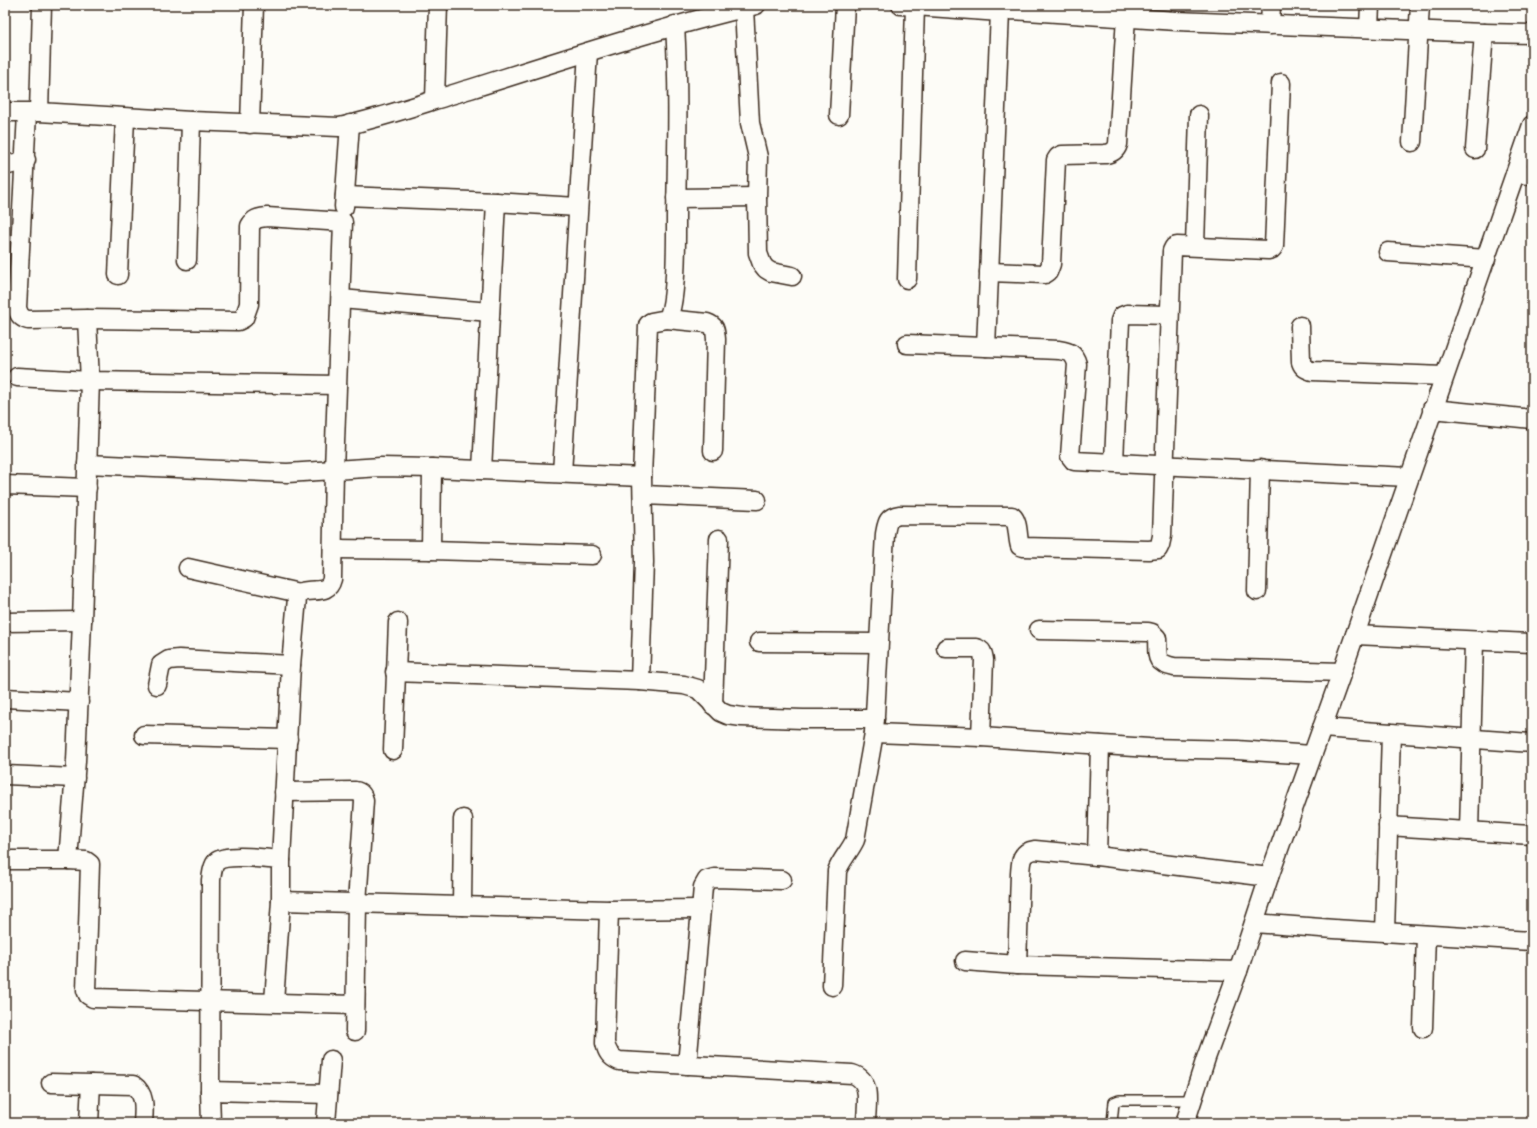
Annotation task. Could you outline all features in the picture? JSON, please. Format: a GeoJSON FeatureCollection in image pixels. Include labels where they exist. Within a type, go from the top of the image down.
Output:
{"type":"FeatureCollection","features":[{"type":"Feature","properties":{"kind":"street"},"geometry":{"type":"LineString","coordinates":[[42,5],[33,112],[26,160],[18,277],[17,308],[22,318],[28,320],[87,319],[238,321],[244,318],[249,304],[250,226],[253,220],[267,217],[343,222]]}},
{"type":"Feature","properties":{"kind":"street"},"geometry":{"type":"LineString","coordinates":[[250,124],[254,5]]}},
{"type":"Feature","properties":{"kind":"street"},"geometry":{"type":"LineString","coordinates":[[435,99],[438,5]]}},
{"type":"Feature","properties":{"kind":"street"},"geometry":{"type":"LineString","coordinates":[[839,115],[845,5]]}},
{"type":"Feature","properties":{"kind":"street"},"geometry":{"type":"LineString","coordinates":[[1270,26],[1271,5]]}},
{"type":"Feature","properties":{"kind":"street"},"geometry":{"type":"LineString","coordinates":[[1369,28],[1370,5]]}},
{"type":"Feature","properties":{"kind":"street"},"geometry":{"type":"LineString","coordinates":[[1412,142],[1420,5]]}},
{"type":"Feature","properties":{"kind":"street"},"geometry":{"type":"LineString","coordinates":[[5,112],[33,112],[125,118],[328,127],[350,124],[362,122],[675,25],[750,6],[750,123],[758,157],[758,253],[762,264],[771,272],[792,276]]}},
{"type":"Feature","properties":{"kind":"street"},"geometry":{"type":"LineString","coordinates":[[907,279],[908,6],[1097,10],[1126,17],[1177,13],[1270,26],[1532,34]]}},
{"type":"Feature","properties":{"kind":"street"},"geometry":{"type":"LineString","coordinates":[[986,347],[989,272],[1008,9]]}},
{"type":"Feature","properties":{"kind":"street"},"geometry":{"type":"LineString","coordinates":[[989,272],[1045,274],[1048,272],[1052,264],[1056,160],[1062,155],[1105,154],[1111,153],[1116,149],[1118,144],[1126,17]]}},
{"type":"Feature","properties":{"kind":"street"},"geometry":{"type":"LineString","coordinates":[[667,319],[670,315],[672,305],[675,255],[678,63],[675,25]]}},
{"type":"Feature","properties":{"kind":"street"},"geometry":{"type":"LineString","coordinates":[[1475,149],[1484,33]]}},
{"type":"Feature","properties":{"kind":"street"},"geometry":{"type":"LineString","coordinates":[[562,474],[577,207],[588,52]]}},
{"type":"Feature","properties":{"kind":"street"},"geometry":{"type":"LineString","coordinates":[[832,986],[837,871],[855,840],[874,726],[885,534],[887,524],[892,516],[900,515],[1012,516],[1015,520],[1020,546],[1023,547],[1158,549],[1162,536],[1173,248],[1177,246],[1195,246],[1268,250],[1272,249],[1274,246],[1281,83]]}},
{"type":"Feature","properties":{"kind":"street"},"geometry":{"type":"LineString","coordinates":[[1195,246],[1200,115]]}},
{"type":"Feature","properties":{"kind":"street"},"geometry":{"type":"LineString","coordinates":[[118,275],[125,118]]}},
{"type":"Feature","properties":{"kind":"street"},"geometry":{"type":"LineString","coordinates":[[187,260],[191,121]]}},
{"type":"Feature","properties":{"kind":"street"},"geometry":{"type":"LineString","coordinates":[[188,568],[299,594],[305,591],[327,589],[330,586],[332,579],[334,470],[343,222],[350,124]]}},
{"type":"Feature","properties":{"kind":"street"},"geometry":{"type":"LineString","coordinates":[[1185,1123],[1206,1058],[1238,971],[1269,876],[1355,635],[1444,376],[1486,259],[1524,175],[1532,125]]}},
{"type":"Feature","properties":{"kind":"street"},"geometry":{"type":"LineString","coordinates":[[5,166],[26,160]]}},
{"type":"Feature","properties":{"kind":"street"},"geometry":{"type":"LineString","coordinates":[[345,196],[577,207]]}},
{"type":"Feature","properties":{"kind":"street"},"geometry":{"type":"LineString","coordinates":[[676,198],[757,197]]}},
{"type":"Feature","properties":{"kind":"street"},"geometry":{"type":"LineString","coordinates":[[482,470],[496,202]]}},
{"type":"Feature","properties":{"kind":"street"},"geometry":{"type":"LineString","coordinates":[[1388,252],[1486,259]]}},
{"type":"Feature","properties":{"kind":"street"},"geometry":{"type":"LineString","coordinates":[[341,298],[490,312]]}},
{"type":"Feature","properties":{"kind":"street"},"geometry":{"type":"LineString","coordinates":[[1114,462],[1120,321],[1122,316],[1127,314],[1170,315]]}},
{"type":"Feature","properties":{"kind":"street"},"geometry":{"type":"LineString","coordinates":[[68,860],[75,778],[82,621],[90,381],[87,319]]}},
{"type":"Feature","properties":{"kind":"street"},"geometry":{"type":"LineString","coordinates":[[640,681],[644,562],[644,495],[642,477],[648,325],[651,322],[667,319],[707,323],[712,325],[715,329],[713,451]]}},
{"type":"Feature","properties":{"kind":"street"},"geometry":{"type":"LineString","coordinates":[[1300,326],[1300,362],[1306,369],[1312,371],[1444,376]]}},
{"type":"Feature","properties":{"kind":"street"},"geometry":{"type":"LineString","coordinates":[[907,344],[1059,350],[1070,352],[1075,357],[1077,364],[1070,456],[1072,459],[1077,461],[1409,477]]}},
{"type":"Feature","properties":{"kind":"street"},"geometry":{"type":"LineString","coordinates":[[17,378],[90,381],[337,385]]}},
{"type":"Feature","properties":{"kind":"street"},"geometry":{"type":"LineString","coordinates":[[1432,410],[1532,419]]}},
{"type":"Feature","properties":{"kind":"street"},"geometry":{"type":"LineString","coordinates":[[87,464],[287,473],[381,467],[642,477]]}},
{"type":"Feature","properties":{"kind":"street"},"geometry":{"type":"LineString","coordinates":[[431,550],[432,468]]}},
{"type":"Feature","properties":{"kind":"street"},"geometry":{"type":"LineString","coordinates":[[1257,591],[1260,469]]}},
{"type":"Feature","properties":{"kind":"street"},"geometry":{"type":"LineString","coordinates":[[5,485],[86,488]]}},
{"type":"Feature","properties":{"kind":"street"},"geometry":{"type":"LineString","coordinates":[[644,495],[757,500]]}},
{"type":"Feature","properties":{"kind":"street"},"geometry":{"type":"LineString","coordinates":[[713,705],[718,539]]}},
{"type":"Feature","properties":{"kind":"street"},"geometry":{"type":"LineString","coordinates":[[333,548],[592,555]]}},
{"type":"Feature","properties":{"kind":"street"},"geometry":{"type":"LineString","coordinates":[[274,1002],[281,901],[281,860],[291,665],[297,598],[299,594]]}},
{"type":"Feature","properties":{"kind":"street"},"geometry":{"type":"LineString","coordinates":[[5,622],[82,621]]}},
{"type":"Feature","properties":{"kind":"street"},"geometry":{"type":"LineString","coordinates":[[393,750],[398,622]]}},
{"type":"Feature","properties":{"kind":"street"},"geometry":{"type":"LineString","coordinates":[[1039,630],[1152,633],[1157,638],[1158,656],[1161,662],[1165,665],[1174,667],[1342,672]]}},
{"type":"Feature","properties":{"kind":"street"},"geometry":{"type":"LineString","coordinates":[[1355,635],[1532,643]]}},
{"type":"Feature","properties":{"kind":"street"},"geometry":{"type":"LineString","coordinates":[[1469,831],[1474,641]]}},
{"type":"Feature","properties":{"kind":"street"},"geometry":{"type":"LineString","coordinates":[[759,642],[878,644]]}},
{"type":"Feature","properties":{"kind":"street"},"geometry":{"type":"LineString","coordinates":[[946,648],[976,648],[980,649],[983,653],[984,660],[980,738]]}},
{"type":"Feature","properties":{"kind":"street"},"geometry":{"type":"LineString","coordinates":[[157,685],[161,665],[169,660],[179,659],[291,665]]}},
{"type":"Feature","properties":{"kind":"street"},"geometry":{"type":"LineString","coordinates":[[395,672],[640,681],[684,685],[698,689],[721,712],[742,717],[874,726],[980,738],[1149,748],[1237,750],[1312,755]]}},
{"type":"Feature","properties":{"kind":"street"},"geometry":{"type":"LineString","coordinates":[[5,698],[79,702]]}},
{"type":"Feature","properties":{"kind":"street"},"geometry":{"type":"LineString","coordinates":[[1322,728],[1532,743]]}},
{"type":"Feature","properties":{"kind":"street"},"geometry":{"type":"LineString","coordinates":[[1385,932],[1391,733]]}},
{"type":"Feature","properties":{"kind":"street"},"geometry":{"type":"LineString","coordinates":[[144,735],[288,738]]}},
{"type":"Feature","properties":{"kind":"street"},"geometry":{"type":"LineString","coordinates":[[1097,856],[1100,745]]}},
{"type":"Feature","properties":{"kind":"street"},"geometry":{"type":"LineString","coordinates":[[5,775],[75,778]]}},
{"type":"Feature","properties":{"kind":"street"},"geometry":{"type":"LineString","coordinates":[[284,792],[356,791],[360,792],[363,796],[364,801],[357,903],[355,1031]]}},
{"type":"Feature","properties":{"kind":"street"},"geometry":{"type":"LineString","coordinates":[[462,906],[463,819]]}},
{"type":"Feature","properties":{"kind":"street"},"geometry":{"type":"LineString","coordinates":[[1388,826],[1532,834]]}},
{"type":"Feature","properties":{"kind":"street"},"geometry":{"type":"LineString","coordinates":[[1017,965],[1018,890],[1021,860],[1024,854],[1028,851],[1035,850],[1097,856],[1269,876]]}},
{"type":"Feature","properties":{"kind":"street"},"geometry":{"type":"LineString","coordinates":[[211,1123],[210,1000],[211,880],[213,866],[218,861],[231,857],[281,860]]}},
{"type":"Feature","properties":{"kind":"street"},"geometry":{"type":"LineString","coordinates":[[5,860],[68,860],[86,861],[90,864],[86,990],[88,995],[93,998],[355,1005]]}},
{"type":"Feature","properties":{"kind":"street"},"geometry":{"type":"LineString","coordinates":[[687,1065],[703,886],[707,880],[714,878],[782,880]]}},
{"type":"Feature","properties":{"kind":"street"},"geometry":{"type":"LineString","coordinates":[[281,901],[609,910],[700,910]]}},
{"type":"Feature","properties":{"kind":"street"},"geometry":{"type":"LineString","coordinates":[[609,910],[605,1042],[606,1050],[610,1057],[618,1061],[852,1074],[860,1076],[864,1082],[867,1092],[866,1123]]}},
{"type":"Feature","properties":{"kind":"street"},"geometry":{"type":"LineString","coordinates":[[1254,922],[1426,935],[1532,940]]}},
{"type":"Feature","properties":{"kind":"street"},"geometry":{"type":"LineString","coordinates":[[1423,1028],[1426,935]]}},
{"type":"Feature","properties":{"kind":"street"},"geometry":{"type":"LineString","coordinates":[[965,961],[1017,965],[1238,971]]}},
{"type":"Feature","properties":{"kind":"street"},"geometry":{"type":"LineString","coordinates":[[326,1123],[331,1060]]}},
{"type":"Feature","properties":{"kind":"street"},"geometry":{"type":"LineString","coordinates":[[50,1083],[133,1085],[139,1089],[142,1094],[144,1105],[143,1123]]}},
{"type":"Feature","properties":{"kind":"street"},"geometry":{"type":"LineString","coordinates":[[90,1084],[90,1123]]}},
{"type":"Feature","properties":{"kind":"street"},"geometry":{"type":"LineString","coordinates":[[210,1091],[328,1094]]}},
{"type":"Feature","properties":{"kind":"lane"},"geometry":{"type":"LineString","coordinates":[[1112,1123],[1114,1102],[1119,1100],[1193,1100]]}}]}
